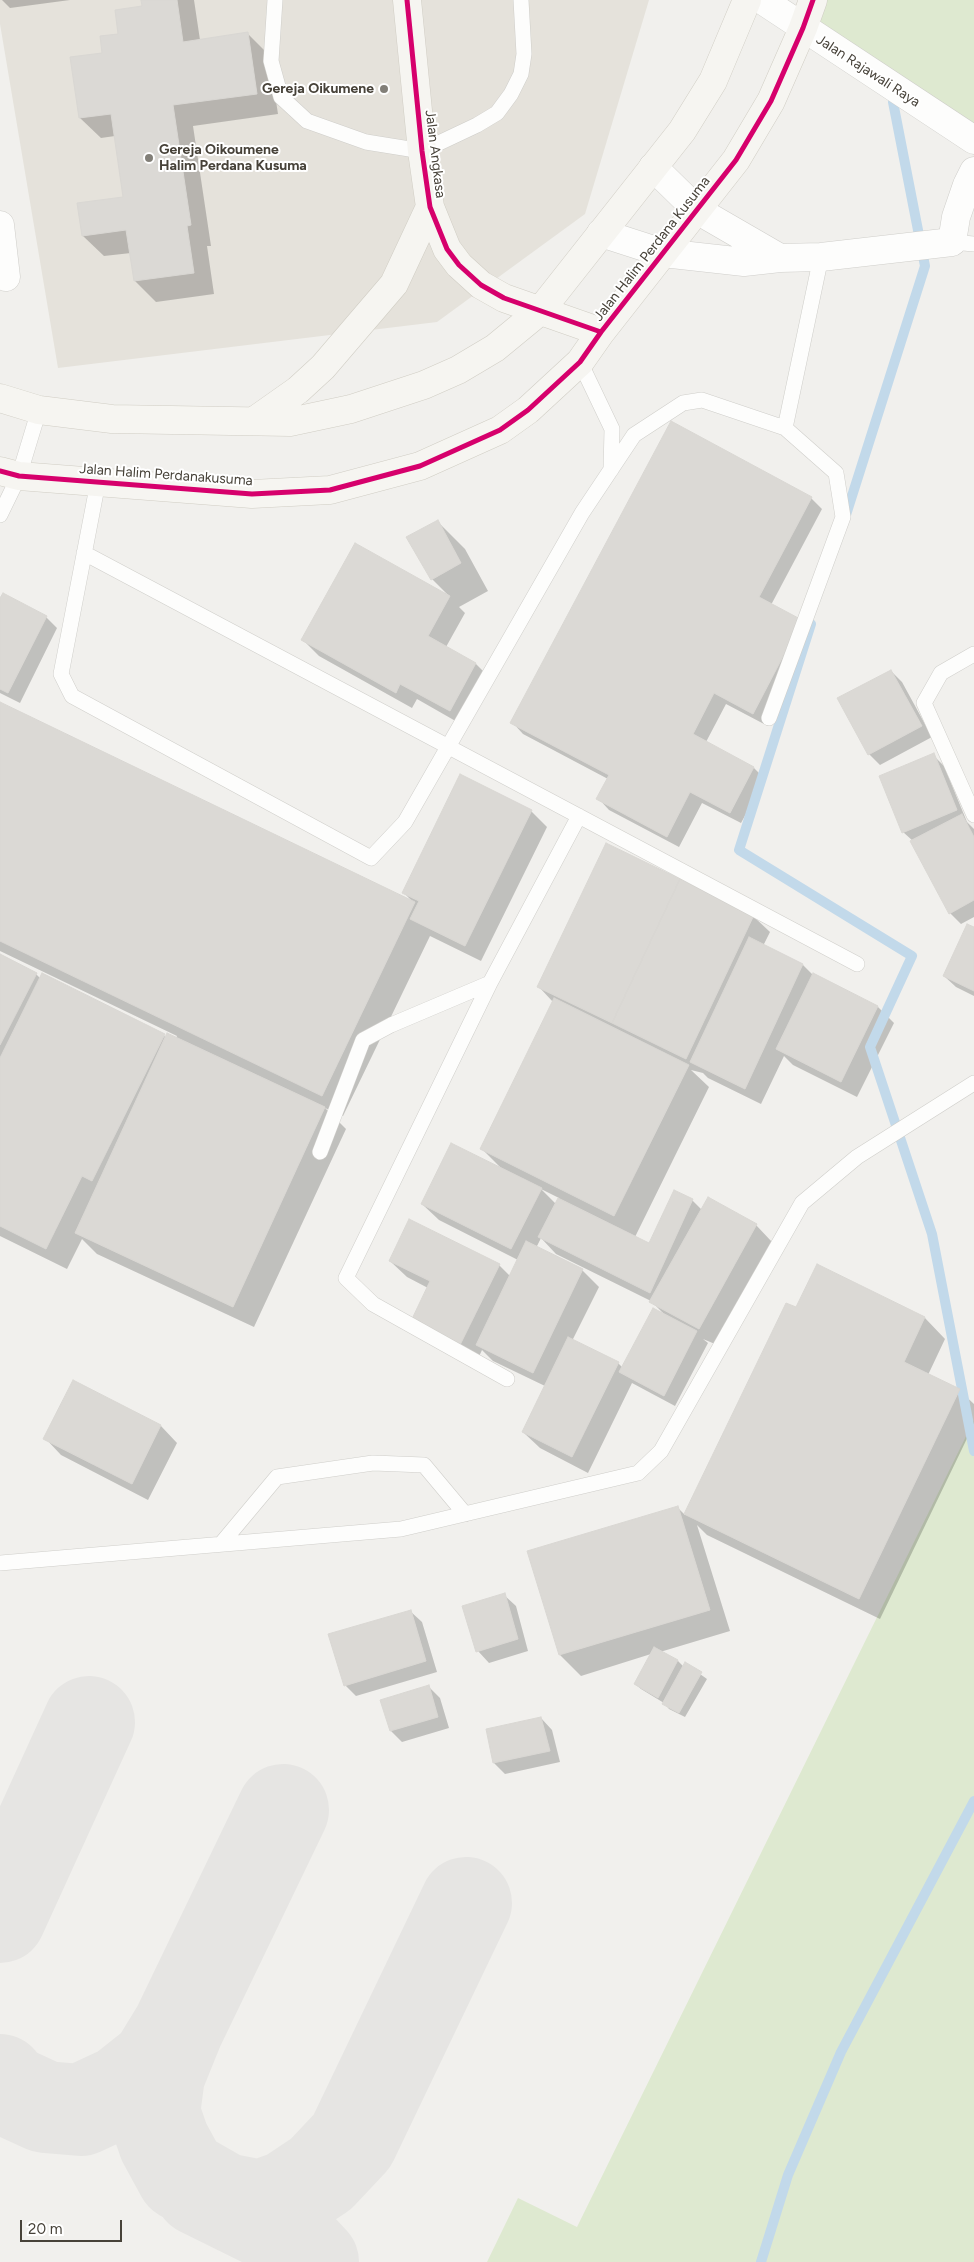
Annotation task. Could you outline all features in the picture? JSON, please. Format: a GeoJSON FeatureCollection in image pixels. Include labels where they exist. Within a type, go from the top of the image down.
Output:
{"type":"FeatureCollection","features":[{"type":"Feature","properties":{"kind":"street","name":"Jalan Angkasa"},"geometry":{"type":"LineString","coordinates":[[407,0],[422,151],[430,207],[447,249],[459,265],[481,285],[504,298],[601,332]]}},
{"type":"Feature","properties":{"kind":"street"},"geometry":{"type":"LineString","coordinates":[[0,398],[39,410],[112,418],[290,422],[351,409],[424,385],[458,370],[495,348],[540,311],[682,131],[713,81],[748,0]]}},
{"type":"Feature","properties":{"kind":"street","name":"Jalan Rajawali Raya"},"geometry":{"type":"LineString","coordinates":[[762,0],[974,140]]}},
{"type":"Feature","properties":{"kind":"street","name":"Jalan Halim Perdana Kusuma"},"geometry":{"type":"LineString","coordinates":[[330,490],[420,466],[500,430],[528,410],[580,362],[601,332],[736,160],[771,101],[804,28],[813,0]]}},
{"type":"Feature","properties":{"kind":"street"},"geometry":{"type":"LineString","coordinates":[[653,168],[697,210],[780,258]]}},
{"type":"Feature","properties":{"kind":"street"},"geometry":{"type":"LineString","coordinates":[[601,233],[663,253],[744,262],[780,258],[821,257],[902,247],[955,243],[956,217],[966,185],[974,172]]}},
{"type":"Feature","properties":{"kind":"street"},"geometry":{"type":"LineString","coordinates":[[254,421],[298,390],[324,367],[383,298],[394,284],[430,207]]}},
{"type":"Feature","properties":{"kind":"street"},"geometry":{"type":"LineString","coordinates":[[0,225],[6,277]]}},
{"type":"Feature","properties":{"kind":"street","name":"Jalan Halim Perdanakusuma"},"geometry":{"type":"LineString","coordinates":[[10,473],[252,494],[330,490]]}},
{"type":"Feature","properties":{"kind":"lane"},"geometry":{"type":"LineString","coordinates":[[275,0],[271,61],[281,97],[307,121],[366,142],[422,151],[477,126],[497,113],[511,94],[521,74],[524,54],[521,0]]}},
{"type":"Feature","properties":{"kind":"lane"},"geometry":{"type":"LineString","coordinates":[[785,428],[821,257]]}},
{"type":"Feature","properties":{"kind":"lane"},"geometry":{"type":"LineString","coordinates":[[580,362],[612,429],[611,470]]}},
{"type":"Feature","properties":{"kind":"lane"},"geometry":{"type":"LineString","coordinates":[[98,482],[61,674],[72,696],[371,858],[405,822],[582,513],[634,435],[661,416],[688,402],[702,400],[785,428],[836,473],[843,517],[770,718]]}},
{"type":"Feature","properties":{"kind":"lane"},"geometry":{"type":"LineString","coordinates":[[0,515],[10,473],[39,410]]}},
{"type":"Feature","properties":{"kind":"lane"},"geometry":{"type":"LineString","coordinates":[[84,554],[857,964]]}},
{"type":"Feature","properties":{"kind":"lane"},"geometry":{"type":"LineString","coordinates":[[974,654],[941,673],[924,703],[974,815]]}},
{"type":"Feature","properties":{"kind":"lane"},"geometry":{"type":"LineString","coordinates":[[507,1379],[373,1304],[346,1278],[490,983],[579,816]]}},
{"type":"Feature","properties":{"kind":"lane"},"geometry":{"type":"LineString","coordinates":[[320,1152],[364,1040],[391,1025],[490,983]]}},
{"type":"Feature","properties":{"kind":"lane"},"geometry":{"type":"LineString","coordinates":[[0,1564],[401,1529],[638,1473],[661,1451],[802,1203],[858,1157],[924,1113],[974,1083]]}},
{"type":"Feature","properties":{"kind":"lane"},"geometry":{"type":"LineString","coordinates":[[221,1544],[278,1477],[373,1463],[424,1465],[465,1514]]}},
{"type":"Feature","properties":{"kind":"shaded area"},"geometry":{"type":"Polygon","coordinates":[[[0,0],[649,0],[585,214],[437,322],[58,368],[0,24],[0,0]]]}},
{"type":"Feature","properties":{"kind":"green space"},"geometry":{"type":"Polygon","coordinates":[[[813,0],[974,0],[974,141],[803,28],[813,0]]]}},
{"type":"Feature","properties":{"kind":"green space"},"geometry":{"type":"Polygon","coordinates":[[[974,1420],[974,2262],[487,2262],[518,2198],[577,2227],[974,1420]]]}},
{"type":"Feature","properties":{"kind":"building","name":"Gereja Oikoumene Halim Perdana Kusuma"},"geometry":{"type":"Polygon","coordinates":[[[141,0],[177,0],[183,42],[248,32],[257,94],[173,105],[191,225],[187,226],[194,273],[134,281],[126,230],[82,236],[77,203],[123,197],[111,114],[79,118],[70,57],[102,53],[100,36],[118,34],[115,10],[142,6],[141,0]]]}},
{"type":"Feature","properties":{"kind":"building"},"geometry":{"type":"Polygon","coordinates":[[[671,421],[812,497],[759,597],[802,620],[753,714],[714,693],[693,734],[754,767],[730,813],[690,792],[667,837],[596,799],[609,775],[510,723],[671,421]]]}},
{"type":"Feature","properties":{"kind":"building"},"geometry":{"type":"Polygon","coordinates":[[[438,520],[461,563],[431,580],[406,537],[438,520]]]}},
{"type":"Feature","properties":{"kind":"building"},"geometry":{"type":"Polygon","coordinates":[[[355,543],[450,596],[428,636],[476,663],[450,711],[400,684],[396,693],[301,640],[355,543]]]}},
{"type":"Feature","properties":{"kind":"building"},"geometry":{"type":"Polygon","coordinates":[[[3,593],[47,616],[8,693],[0,689],[0,598],[3,593]]]}},
{"type":"Feature","properties":{"kind":"building"},"geometry":{"type":"Polygon","coordinates":[[[891,670],[922,726],[868,755],[837,698],[891,670]]]}},
{"type":"Feature","properties":{"kind":"building"},"geometry":{"type":"Polygon","coordinates":[[[0,702],[415,902],[322,1096],[0,941],[0,702]]]}},
{"type":"Feature","properties":{"kind":"building"},"geometry":{"type":"Polygon","coordinates":[[[934,753],[957,810],[902,833],[879,776],[934,753]]]}},
{"type":"Feature","properties":{"kind":"building"},"geometry":{"type":"Polygon","coordinates":[[[460,774],[532,810],[465,946],[410,919],[419,901],[402,893],[460,774]]]}},
{"type":"Feature","properties":{"kind":"building"},"geometry":{"type":"Polygon","coordinates":[[[962,814],[974,837],[974,900],[949,914],[910,841],[962,814]]]}},
{"type":"Feature","properties":{"kind":"building"},"geometry":{"type":"Polygon","coordinates":[[[606,843],[680,879],[612,1023],[537,987],[606,843]]]}},
{"type":"Feature","properties":{"kind":"building"},"geometry":{"type":"Polygon","coordinates":[[[680,879],[754,915],[686,1059],[612,1023],[680,879]]]}},
{"type":"Feature","properties":{"kind":"building"},"geometry":{"type":"Polygon","coordinates":[[[967,924],[974,927],[974,991],[943,976],[967,924]]]}},
{"type":"Feature","properties":{"kind":"building"},"geometry":{"type":"Polygon","coordinates":[[[749,937],[803,964],[745,1089],[690,1062],[749,937]]]}},
{"type":"Feature","properties":{"kind":"building"},"geometry":{"type":"Polygon","coordinates":[[[0,954],[37,973],[0,1045],[0,954]]]}},
{"type":"Feature","properties":{"kind":"building"},"geometry":{"type":"Polygon","coordinates":[[[42,973],[165,1034],[92,1181],[82,1176],[46,1249],[0,1226],[0,1058],[42,973]]]}},
{"type":"Feature","properties":{"kind":"building"},"geometry":{"type":"Polygon","coordinates":[[[813,973],[878,1006],[841,1082],[776,1049],[813,973]]]}},
{"type":"Feature","properties":{"kind":"building"},"geometry":{"type":"Polygon","coordinates":[[[554,998],[689,1065],[614,1216],[480,1149],[554,998]]]}},
{"type":"Feature","properties":{"kind":"building"},"geometry":{"type":"Polygon","coordinates":[[[167,1033],[325,1107],[233,1307],[75,1233],[167,1033]]]}},
{"type":"Feature","properties":{"kind":"building"},"geometry":{"type":"Polygon","coordinates":[[[451,1143],[542,1188],[511,1249],[421,1204],[451,1143]]]}},
{"type":"Feature","properties":{"kind":"building"},"geometry":{"type":"Polygon","coordinates":[[[674,1190],[693,1199],[650,1293],[538,1237],[558,1198],[649,1243],[674,1190]]]}},
{"type":"Feature","properties":{"kind":"building"},"geometry":{"type":"Polygon","coordinates":[[[708,1197],[757,1224],[699,1329],[649,1302],[708,1197]]]}},
{"type":"Feature","properties":{"kind":"building"},"geometry":{"type":"Polygon","coordinates":[[[409,1219],[500,1264],[460,1345],[411,1321],[430,1281],[389,1261],[409,1219]]]}},
{"type":"Feature","properties":{"kind":"building"},"geometry":{"type":"Polygon","coordinates":[[[526,1241],[583,1269],[533,1373],[476,1345],[526,1241]]]}},
{"type":"Feature","properties":{"kind":"building"},"geometry":{"type":"Polygon","coordinates":[[[817,1264],[925,1317],[904,1362],[960,1389],[859,1599],[684,1514],[786,1303],[796,1307],[817,1264]]]}},
{"type":"Feature","properties":{"kind":"building"},"geometry":{"type":"Polygon","coordinates":[[[653,1308],[697,1331],[664,1396],[619,1372],[653,1308]]]}},
{"type":"Feature","properties":{"kind":"building"},"geometry":{"type":"Polygon","coordinates":[[[568,1337],[619,1362],[572,1457],[522,1432],[568,1337]]]}},
{"type":"Feature","properties":{"kind":"building"},"geometry":{"type":"Polygon","coordinates":[[[73,1380],[161,1425],[132,1484],[43,1439],[73,1380]]]}},
{"type":"Feature","properties":{"kind":"building"},"geometry":{"type":"Polygon","coordinates":[[[678,1506],[710,1610],[559,1655],[527,1551],[678,1506]]]}},
{"type":"Feature","properties":{"kind":"building"},"geometry":{"type":"Polygon","coordinates":[[[505,1593],[518,1639],[476,1652],[462,1606],[505,1593]]]}},
{"type":"Feature","properties":{"kind":"building"},"geometry":{"type":"Polygon","coordinates":[[[411,1610],[426,1661],[344,1686],[328,1634],[411,1610]]]}},
{"type":"Feature","properties":{"kind":"building"},"geometry":{"type":"Polygon","coordinates":[[[654,1647],[678,1660],[658,1698],[634,1684],[654,1647]]]}},
{"type":"Feature","properties":{"kind":"building"},"geometry":{"type":"Polygon","coordinates":[[[685,1662],[702,1672],[679,1713],[662,1704],[685,1662]]]}},
{"type":"Feature","properties":{"kind":"building"},"geometry":{"type":"Polygon","coordinates":[[[429,1685],[438,1717],[390,1731],[380,1700],[429,1685]]]}},
{"type":"Feature","properties":{"kind":"building"},"geometry":{"type":"Polygon","coordinates":[[[541,1717],[550,1751],[493,1763],[486,1729],[541,1717]]]}},
{"type":"Feature","properties":{"kind":"waterway"},"geometry":{"type":"LineString","coordinates":[[845,518],[925,266],[893,102]]}},
{"type":"Feature","properties":{"kind":"waterway"},"geometry":{"type":"LineString","coordinates":[[811,624],[739,850],[912,956],[870,1047],[932,1234],[974,1451]]}},
{"type":"Feature","properties":{"kind":"waterway"},"geometry":{"type":"LineString","coordinates":[[761,2262],[788,2175],[841,2052],[974,1801]]}},
{"type":"Feature","properties":{"kind":"taxiway"},"geometry":{"type":"LineString","coordinates":[[0,1917],[89,1722]]}},
{"type":"Feature","properties":{"kind":"taxiway"},"geometry":{"type":"LineString","coordinates":[[0,2080],[6,2089],[45,2107],[81,2110],[122,2091],[156,2064],[178,2028],[283,1810]]}},
{"type":"Feature","properties":{"kind":"taxiway"},"geometry":{"type":"LineString","coordinates":[[178,2028],[159,2075],[154,2113],[164,2142],[182,2175],[224,2199],[260,2206],[288,2196],[321,2174],[352,2141],[466,1903]]}},
{"type":"Feature","properties":{"kind":"taxiway"},"geometry":{"type":"LineString","coordinates":[[200,2190],[285,2232],[313,2262]]}},
{"type":"Feature","properties":{"kind":"cycle path"},"geometry":{"type":"LineString","coordinates":[[407,0],[422,151],[430,207],[447,249],[459,265],[481,285],[504,298],[601,332]]}},
{"type":"Feature","properties":{"kind":"cycle path"},"geometry":{"type":"LineString","coordinates":[[0,471],[19,476],[252,494],[330,490],[420,466],[500,430],[528,410],[580,362],[601,332],[736,160],[771,101],[803,28],[813,0]]}},
{"type":"Feature","properties":{"kind":"place","name":"Gereja Oikumene"},"geometry":{"type":"Point","coordinates":[384,89]}},
{"type":"Feature","properties":{"kind":"place","name":"Gereja Oikoumene Halim Perdana Kusuma"},"geometry":{"type":"Point","coordinates":[149,158]}}]}
